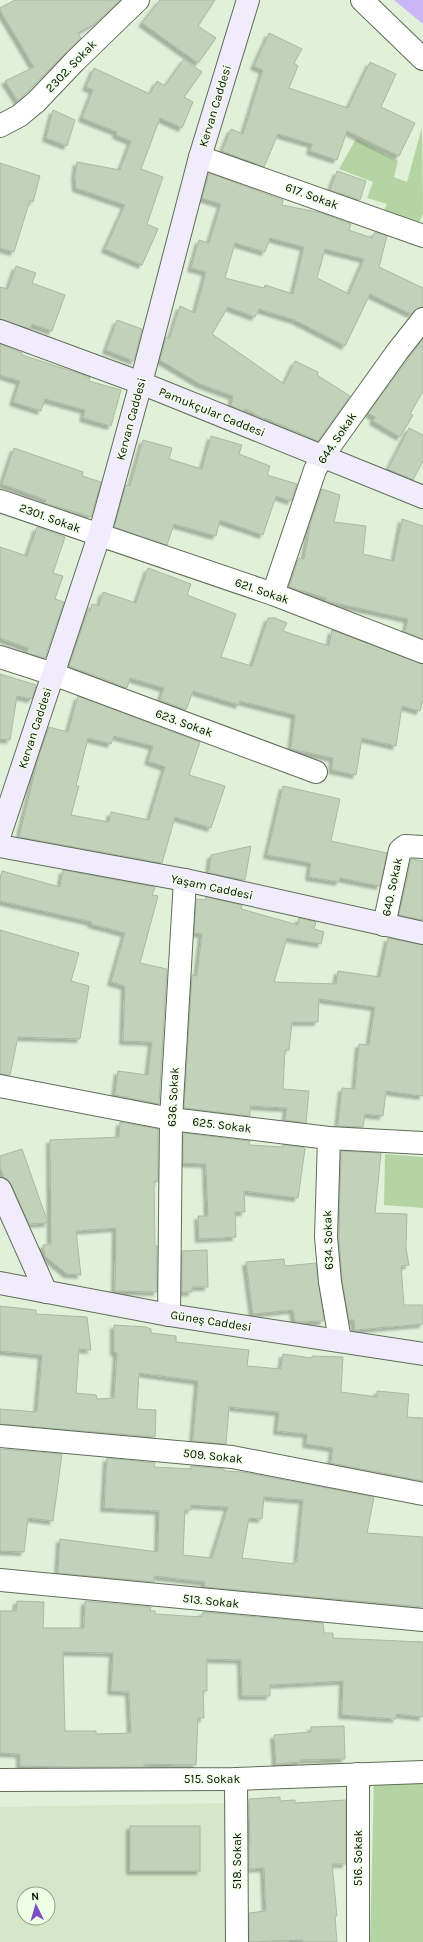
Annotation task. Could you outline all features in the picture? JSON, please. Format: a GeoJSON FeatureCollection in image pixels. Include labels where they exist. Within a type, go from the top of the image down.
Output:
{"type":"FeatureCollection","features":[{"type":"Feature","properties":{"kind":"street","name":"2302. Sokak"},"geometry":{"type":"LineString","coordinates":[[0,126],[19,116],[36,102],[75,61],[138,0]]}},
{"type":"Feature","properties":{"kind":"street","name":"Kervan Caddesi"},"geometry":{"type":"LineString","coordinates":[[0,834],[99,536],[142,383],[200,157],[248,0]]}},
{"type":"Feature","properties":{"kind":"street"},"geometry":{"type":"LineString","coordinates":[[362,0],[423,59]]}},
{"type":"Feature","properties":{"kind":"street","name":"617. Sokak"},"geometry":{"type":"LineString","coordinates":[[200,157],[423,236]]}},
{"type":"Feature","properties":{"kind":"street","name":"644. Sokak"},"geometry":{"type":"LineString","coordinates":[[273,594],[315,470],[322,457],[397,352],[423,319]]}},
{"type":"Feature","properties":{"kind":"street","name":"Pamukçular Caddesi"},"geometry":{"type":"LineString","coordinates":[[0,331],[142,383],[423,497]]}},
{"type":"Feature","properties":{"kind":"street","name":"2301. Sokak"},"geometry":{"type":"LineString","coordinates":[[0,501],[99,536]]}},
{"type":"Feature","properties":{"kind":"street","name":"621. Sokak"},"geometry":{"type":"LineString","coordinates":[[99,536],[273,594],[423,652]]}},
{"type":"Feature","properties":{"kind":"street","name":"623. Sokak"},"geometry":{"type":"LineString","coordinates":[[0,657],[53,674],[316,772]]}},
{"type":"Feature","properties":{"kind":"street","name":"Yaşam Caddesi"},"geometry":{"type":"LineString","coordinates":[[0,846],[185,880],[423,933]]}},
{"type":"Feature","properties":{"kind":"street","name":"640. Sokak"},"geometry":{"type":"LineString","coordinates":[[384,924],[400,850],[405,846],[423,847]]}},
{"type":"Feature","properties":{"kind":"street","name":"636. Sokak"},"geometry":{"type":"LineString","coordinates":[[168,1315],[171,1118],[185,880]]}},
{"type":"Feature","properties":{"kind":"street","name":"625. Sokak"},"geometry":{"type":"LineString","coordinates":[[0,1086],[171,1118],[329,1138],[423,1143]]}},
{"type":"Feature","properties":{"kind":"street","name":"634. Sokak"},"geometry":{"type":"LineString","coordinates":[[329,1138],[326,1237],[330,1282],[340,1340]]}},
{"type":"Feature","properties":{"kind":"street"},"geometry":{"type":"LineString","coordinates":[[0,1189],[46,1292]]}},
{"type":"Feature","properties":{"kind":"street","name":"Güneş Caddesi"},"geometry":{"type":"LineString","coordinates":[[0,1283],[168,1315],[340,1340],[423,1354]]}},
{"type":"Feature","properties":{"kind":"street","name":"509. Sokak"},"geometry":{"type":"LineString","coordinates":[[0,1436],[232,1457],[423,1494]]}},
{"type":"Feature","properties":{"kind":"street","name":"513. Sokak"},"geometry":{"type":"LineString","coordinates":[[0,1580],[423,1620]]}},
{"type":"Feature","properties":{"kind":"street","name":"515. Sokak"},"geometry":{"type":"LineString","coordinates":[[0,1780],[236,1779],[423,1772]]}},
{"type":"Feature","properties":{"kind":"street","name":"516. Sokak"},"geometry":{"type":"LineString","coordinates":[[358,1774],[358,1942]]}},
{"type":"Feature","properties":{"kind":"street","name":"518. Sokak"},"geometry":{"type":"LineString","coordinates":[[236,1779],[237,1942]]}},
{"type":"Feature","properties":{"kind":"shaded area"},"geometry":{"type":"Polygon","coordinates":[[[394,0],[423,0],[423,24],[394,0]]]}},
{"type":"Feature","properties":{"kind":"shaded area"},"geometry":{"type":"Polygon","coordinates":[[[422,127],[423,214],[417,227],[382,214],[387,204],[367,198],[373,182],[339,169],[356,139],[398,161],[394,177],[407,182],[422,127]]]}},
{"type":"Feature","properties":{"kind":"shaded area"},"geometry":{"type":"Polygon","coordinates":[[[385,1154],[423,1157],[423,1208],[384,1205],[385,1154]]]}},
{"type":"Feature","properties":{"kind":"shaded area"},"geometry":{"type":"Polygon","coordinates":[[[374,1780],[423,1782],[423,1942],[370,1942],[374,1780]]]}},
{"type":"Feature","properties":{"kind":"shaded area"},"geometry":{"type":"Polygon","coordinates":[[[226,1803],[227,1942],[0,1942],[0,1807],[226,1803]]]}},
{"type":"Feature","properties":{"kind":"building"},"geometry":{"type":"Polygon","coordinates":[[[15,0],[120,0],[96,23],[78,33],[81,38],[18,101],[5,81],[34,67],[0,10],[0,8],[15,0]]]}},
{"type":"Feature","properties":{"kind":"building"},"geometry":{"type":"Polygon","coordinates":[[[160,0],[215,0],[198,26],[216,38],[198,63],[142,23],[160,0]]]}},
{"type":"Feature","properties":{"kind":"building"},"geometry":{"type":"Polygon","coordinates":[[[269,33],[302,49],[294,63],[298,66],[289,88],[348,108],[370,62],[396,74],[381,107],[415,123],[399,156],[347,131],[337,160],[310,151],[312,144],[278,134],[264,167],[222,151],[231,129],[243,134],[263,70],[254,66],[269,33]]]}},
{"type":"Feature","properties":{"kind":"building"},"geometry":{"type":"Polygon","coordinates":[[[184,59],[202,72],[184,97],[193,102],[182,128],[160,118],[141,169],[163,177],[147,224],[158,229],[142,265],[105,249],[125,205],[76,188],[75,176],[77,162],[120,170],[131,141],[116,135],[117,132],[82,118],[93,90],[86,87],[94,68],[150,94],[157,81],[165,86],[184,59]]]}},
{"type":"Feature","properties":{"kind":"building"},"geometry":{"type":"Polygon","coordinates":[[[53,110],[75,120],[67,146],[46,138],[53,110]]]}},
{"type":"Feature","properties":{"kind":"building"},"geometry":{"type":"Polygon","coordinates":[[[0,163],[40,176],[33,202],[30,200],[14,252],[0,248],[0,163]]]}},
{"type":"Feature","properties":{"kind":"building"},"geometry":{"type":"Polygon","coordinates":[[[337,171],[366,181],[360,200],[330,190],[337,171]]]}},
{"type":"Feature","properties":{"kind":"building"},"geometry":{"type":"Polygon","coordinates":[[[209,173],[283,200],[282,205],[322,213],[351,224],[349,230],[372,238],[375,232],[387,236],[379,267],[423,288],[423,307],[418,308],[411,314],[370,294],[345,346],[295,320],[259,309],[255,317],[228,307],[212,334],[284,384],[295,361],[318,372],[317,375],[350,396],[318,441],[265,418],[264,419],[245,409],[244,411],[238,409],[231,405],[233,396],[200,384],[160,360],[166,337],[170,338],[180,306],[195,313],[206,272],[191,268],[199,240],[209,243],[221,204],[202,198],[209,173]],[[270,238],[265,252],[235,243],[225,278],[264,288],[265,285],[293,294],[304,247],[270,238]],[[325,249],[317,278],[349,294],[364,259],[325,249]]]}},
{"type":"Feature","properties":{"kind":"building"},"geometry":{"type":"Polygon","coordinates":[[[16,266],[36,273],[32,283],[65,295],[52,331],[32,324],[30,329],[0,319],[0,287],[8,289],[16,266]]]}},
{"type":"Feature","properties":{"kind":"building"},"geometry":{"type":"Polygon","coordinates":[[[117,320],[142,329],[134,361],[106,350],[117,320]]]}},
{"type":"Feature","properties":{"kind":"building"},"geometry":{"type":"Polygon","coordinates":[[[423,339],[423,391],[410,414],[413,415],[400,437],[373,421],[375,417],[368,413],[423,339]]]}},
{"type":"Feature","properties":{"kind":"building"},"geometry":{"type":"Polygon","coordinates":[[[0,344],[22,353],[22,355],[90,377],[89,381],[121,390],[111,426],[83,418],[85,410],[45,399],[41,411],[13,402],[20,381],[0,375],[0,344]]]}},
{"type":"Feature","properties":{"kind":"building"},"geometry":{"type":"Polygon","coordinates":[[[409,428],[423,435],[423,461],[413,480],[388,469],[409,428]]]}},
{"type":"Feature","properties":{"kind":"building"},"geometry":{"type":"Polygon","coordinates":[[[211,436],[242,445],[239,454],[270,466],[267,475],[297,484],[291,501],[276,496],[263,535],[220,520],[216,536],[174,524],[167,545],[114,527],[126,485],[130,486],[143,440],[172,448],[169,459],[202,469],[211,436]]]}},
{"type":"Feature","properties":{"kind":"building"},"geometry":{"type":"Polygon","coordinates":[[[14,448],[83,472],[82,476],[101,482],[91,517],[45,503],[46,500],[2,484],[14,448]]]}},
{"type":"Feature","properties":{"kind":"building"},"geometry":{"type":"Polygon","coordinates":[[[322,489],[340,495],[334,522],[366,526],[363,554],[394,561],[402,519],[423,526],[423,639],[405,632],[408,619],[326,601],[326,598],[289,587],[299,558],[304,559],[311,521],[322,489]]]}},
{"type":"Feature","properties":{"kind":"building"},"geometry":{"type":"Polygon","coordinates":[[[37,527],[65,537],[53,573],[63,576],[55,599],[64,602],[45,658],[27,653],[28,648],[0,638],[0,547],[27,556],[37,527]]]}},
{"type":"Feature","properties":{"kind":"building"},"geometry":{"type":"Polygon","coordinates":[[[148,568],[191,584],[187,595],[236,614],[221,657],[252,666],[268,618],[275,618],[287,623],[283,631],[329,646],[332,630],[423,664],[423,699],[420,711],[402,706],[396,746],[362,738],[356,775],[332,770],[333,758],[291,749],[295,715],[240,701],[239,705],[193,691],[186,710],[160,700],[164,688],[130,678],[127,688],[69,666],[88,610],[90,611],[92,604],[99,606],[103,592],[136,603],[148,568]]]}},
{"type":"Feature","properties":{"kind":"building"},"geometry":{"type":"Polygon","coordinates":[[[0,674],[36,685],[32,699],[17,696],[10,740],[0,739],[0,674]]]}},
{"type":"Feature","properties":{"kind":"building"},"geometry":{"type":"Polygon","coordinates":[[[78,696],[200,742],[189,775],[225,786],[211,828],[175,817],[162,863],[19,837],[39,755],[49,727],[68,732],[78,696]],[[114,736],[111,744],[88,738],[76,786],[79,786],[71,815],[109,822],[111,812],[149,820],[165,767],[148,761],[153,746],[114,736]]]}},
{"type":"Feature","properties":{"kind":"building"},"geometry":{"type":"Polygon","coordinates":[[[283,786],[340,799],[331,841],[387,853],[380,886],[340,878],[339,882],[309,877],[311,863],[267,855],[283,786]]]}},
{"type":"Feature","properties":{"kind":"building"},"geometry":{"type":"Polygon","coordinates":[[[251,846],[245,880],[209,873],[211,855],[251,846]]]}},
{"type":"Feature","properties":{"kind":"building"},"geometry":{"type":"Polygon","coordinates":[[[411,859],[423,861],[423,920],[399,915],[411,859]]]}},
{"type":"Feature","properties":{"kind":"building"},"geometry":{"type":"Polygon","coordinates":[[[63,870],[155,887],[152,895],[158,896],[140,963],[167,969],[159,1104],[115,1095],[118,1071],[148,1075],[152,1042],[123,1041],[125,986],[111,982],[125,933],[91,924],[92,922],[0,901],[0,880],[2,871],[60,887],[63,870]]]}},
{"type":"Feature","properties":{"kind":"building"},"geometry":{"type":"Polygon","coordinates":[[[206,897],[242,905],[241,909],[298,925],[299,918],[316,922],[314,929],[324,932],[321,944],[287,938],[274,982],[336,984],[338,971],[380,977],[388,938],[423,945],[423,1096],[386,1091],[383,1116],[365,1114],[363,1127],[338,1126],[342,1088],[355,1089],[359,1044],[369,1045],[375,1007],[319,999],[318,1022],[292,1022],[289,1050],[285,1050],[283,1089],[309,1091],[306,1123],[285,1120],[287,1108],[250,1106],[250,1116],[184,1108],[192,975],[197,976],[202,934],[194,933],[196,899],[206,900],[206,897]]]}},
{"type":"Feature","properties":{"kind":"building"},"geometry":{"type":"Polygon","coordinates":[[[0,930],[79,953],[71,981],[89,986],[80,1039],[18,1037],[10,1075],[0,1074],[0,930]]]}},
{"type":"Feature","properties":{"kind":"building"},"geometry":{"type":"Polygon","coordinates":[[[120,1122],[158,1129],[158,1182],[154,1181],[155,1246],[157,1246],[157,1292],[115,1291],[116,1228],[76,1231],[81,1275],[67,1274],[45,1256],[43,1245],[51,1244],[50,1140],[119,1137],[120,1122]]]}},
{"type":"Feature","properties":{"kind":"building"},"geometry":{"type":"Polygon","coordinates":[[[183,1133],[250,1141],[249,1145],[283,1147],[283,1145],[303,1147],[305,1149],[298,1198],[244,1191],[245,1212],[235,1212],[236,1237],[199,1239],[198,1216],[208,1216],[206,1164],[183,1163],[183,1133]]]}},
{"type":"Feature","properties":{"kind":"building"},"geometry":{"type":"Polygon","coordinates":[[[22,1149],[48,1223],[29,1224],[11,1184],[4,1178],[0,1166],[0,1156],[22,1149]]]}},
{"type":"Feature","properties":{"kind":"building"},"geometry":{"type":"Polygon","coordinates":[[[341,1151],[381,1153],[375,1213],[407,1214],[406,1248],[409,1265],[401,1266],[404,1305],[423,1305],[423,1324],[355,1330],[354,1320],[349,1320],[342,1280],[339,1237],[341,1151]]]}},
{"type":"Feature","properties":{"kind":"building"},"geometry":{"type":"Polygon","coordinates":[[[207,1250],[208,1287],[192,1287],[192,1292],[182,1292],[182,1251],[207,1250]]]}},
{"type":"Feature","properties":{"kind":"building"},"geometry":{"type":"Polygon","coordinates":[[[284,1259],[285,1266],[316,1263],[324,1321],[295,1322],[293,1310],[253,1314],[246,1262],[284,1259]]]}},
{"type":"Feature","properties":{"kind":"building"},"geometry":{"type":"Polygon","coordinates":[[[0,1306],[36,1310],[36,1314],[87,1317],[91,1350],[79,1349],[76,1393],[96,1395],[97,1399],[114,1398],[117,1353],[114,1352],[114,1325],[146,1327],[151,1329],[151,1333],[176,1336],[176,1342],[249,1350],[247,1366],[281,1369],[283,1354],[312,1358],[312,1356],[343,1357],[341,1392],[377,1397],[377,1391],[409,1394],[407,1417],[423,1418],[423,1481],[331,1463],[333,1448],[306,1444],[307,1434],[277,1431],[279,1412],[229,1407],[226,1444],[193,1441],[198,1381],[139,1373],[137,1409],[156,1410],[155,1437],[0,1424],[0,1409],[37,1412],[42,1355],[0,1351],[0,1306]]]}},
{"type":"Feature","properties":{"kind":"building"},"geometry":{"type":"Polygon","coordinates":[[[0,1449],[62,1454],[53,1521],[28,1518],[24,1552],[0,1551],[0,1449]]]}},
{"type":"Feature","properties":{"kind":"building"},"geometry":{"type":"Polygon","coordinates":[[[107,1458],[155,1463],[154,1467],[191,1469],[191,1466],[224,1469],[224,1471],[243,1472],[374,1497],[367,1533],[423,1537],[423,1607],[205,1587],[205,1582],[154,1576],[154,1582],[58,1573],[60,1539],[158,1552],[159,1511],[104,1508],[107,1458]],[[264,1497],[262,1519],[249,1518],[242,1558],[295,1564],[295,1561],[297,1562],[303,1500],[264,1497]],[[191,1505],[191,1510],[185,1510],[183,1555],[212,1558],[228,1507],[191,1505]]]}},
{"type":"Feature","properties":{"kind":"building"},"geometry":{"type":"Polygon","coordinates":[[[17,1601],[44,1602],[43,1628],[84,1628],[85,1601],[151,1607],[150,1611],[155,1611],[155,1614],[202,1617],[203,1612],[323,1623],[324,1633],[333,1633],[333,1638],[423,1642],[423,1717],[396,1714],[396,1719],[342,1715],[343,1681],[270,1685],[270,1696],[242,1696],[241,1660],[207,1659],[207,1691],[203,1691],[204,1718],[198,1718],[196,1765],[144,1764],[144,1767],[20,1766],[20,1754],[0,1753],[0,1611],[16,1611],[17,1601]],[[63,1652],[65,1731],[96,1731],[96,1734],[131,1733],[129,1692],[111,1691],[113,1653],[63,1652]]]}},
{"type":"Feature","properties":{"kind":"building"},"geometry":{"type":"Polygon","coordinates":[[[344,1726],[345,1759],[300,1760],[300,1762],[276,1764],[274,1735],[311,1732],[311,1727],[344,1726]]]}},
{"type":"Feature","properties":{"kind":"building"},"geometry":{"type":"Polygon","coordinates":[[[280,1797],[280,1801],[295,1800],[295,1803],[346,1800],[346,1864],[332,1864],[337,1916],[335,1916],[337,1942],[303,1942],[303,1940],[249,1942],[249,1913],[266,1911],[264,1868],[249,1869],[249,1799],[280,1797]]]}},
{"type":"Feature","properties":{"kind":"building"},"geometry":{"type":"Polygon","coordinates":[[[130,1826],[200,1826],[200,1871],[130,1871],[130,1826]]]}}]}
